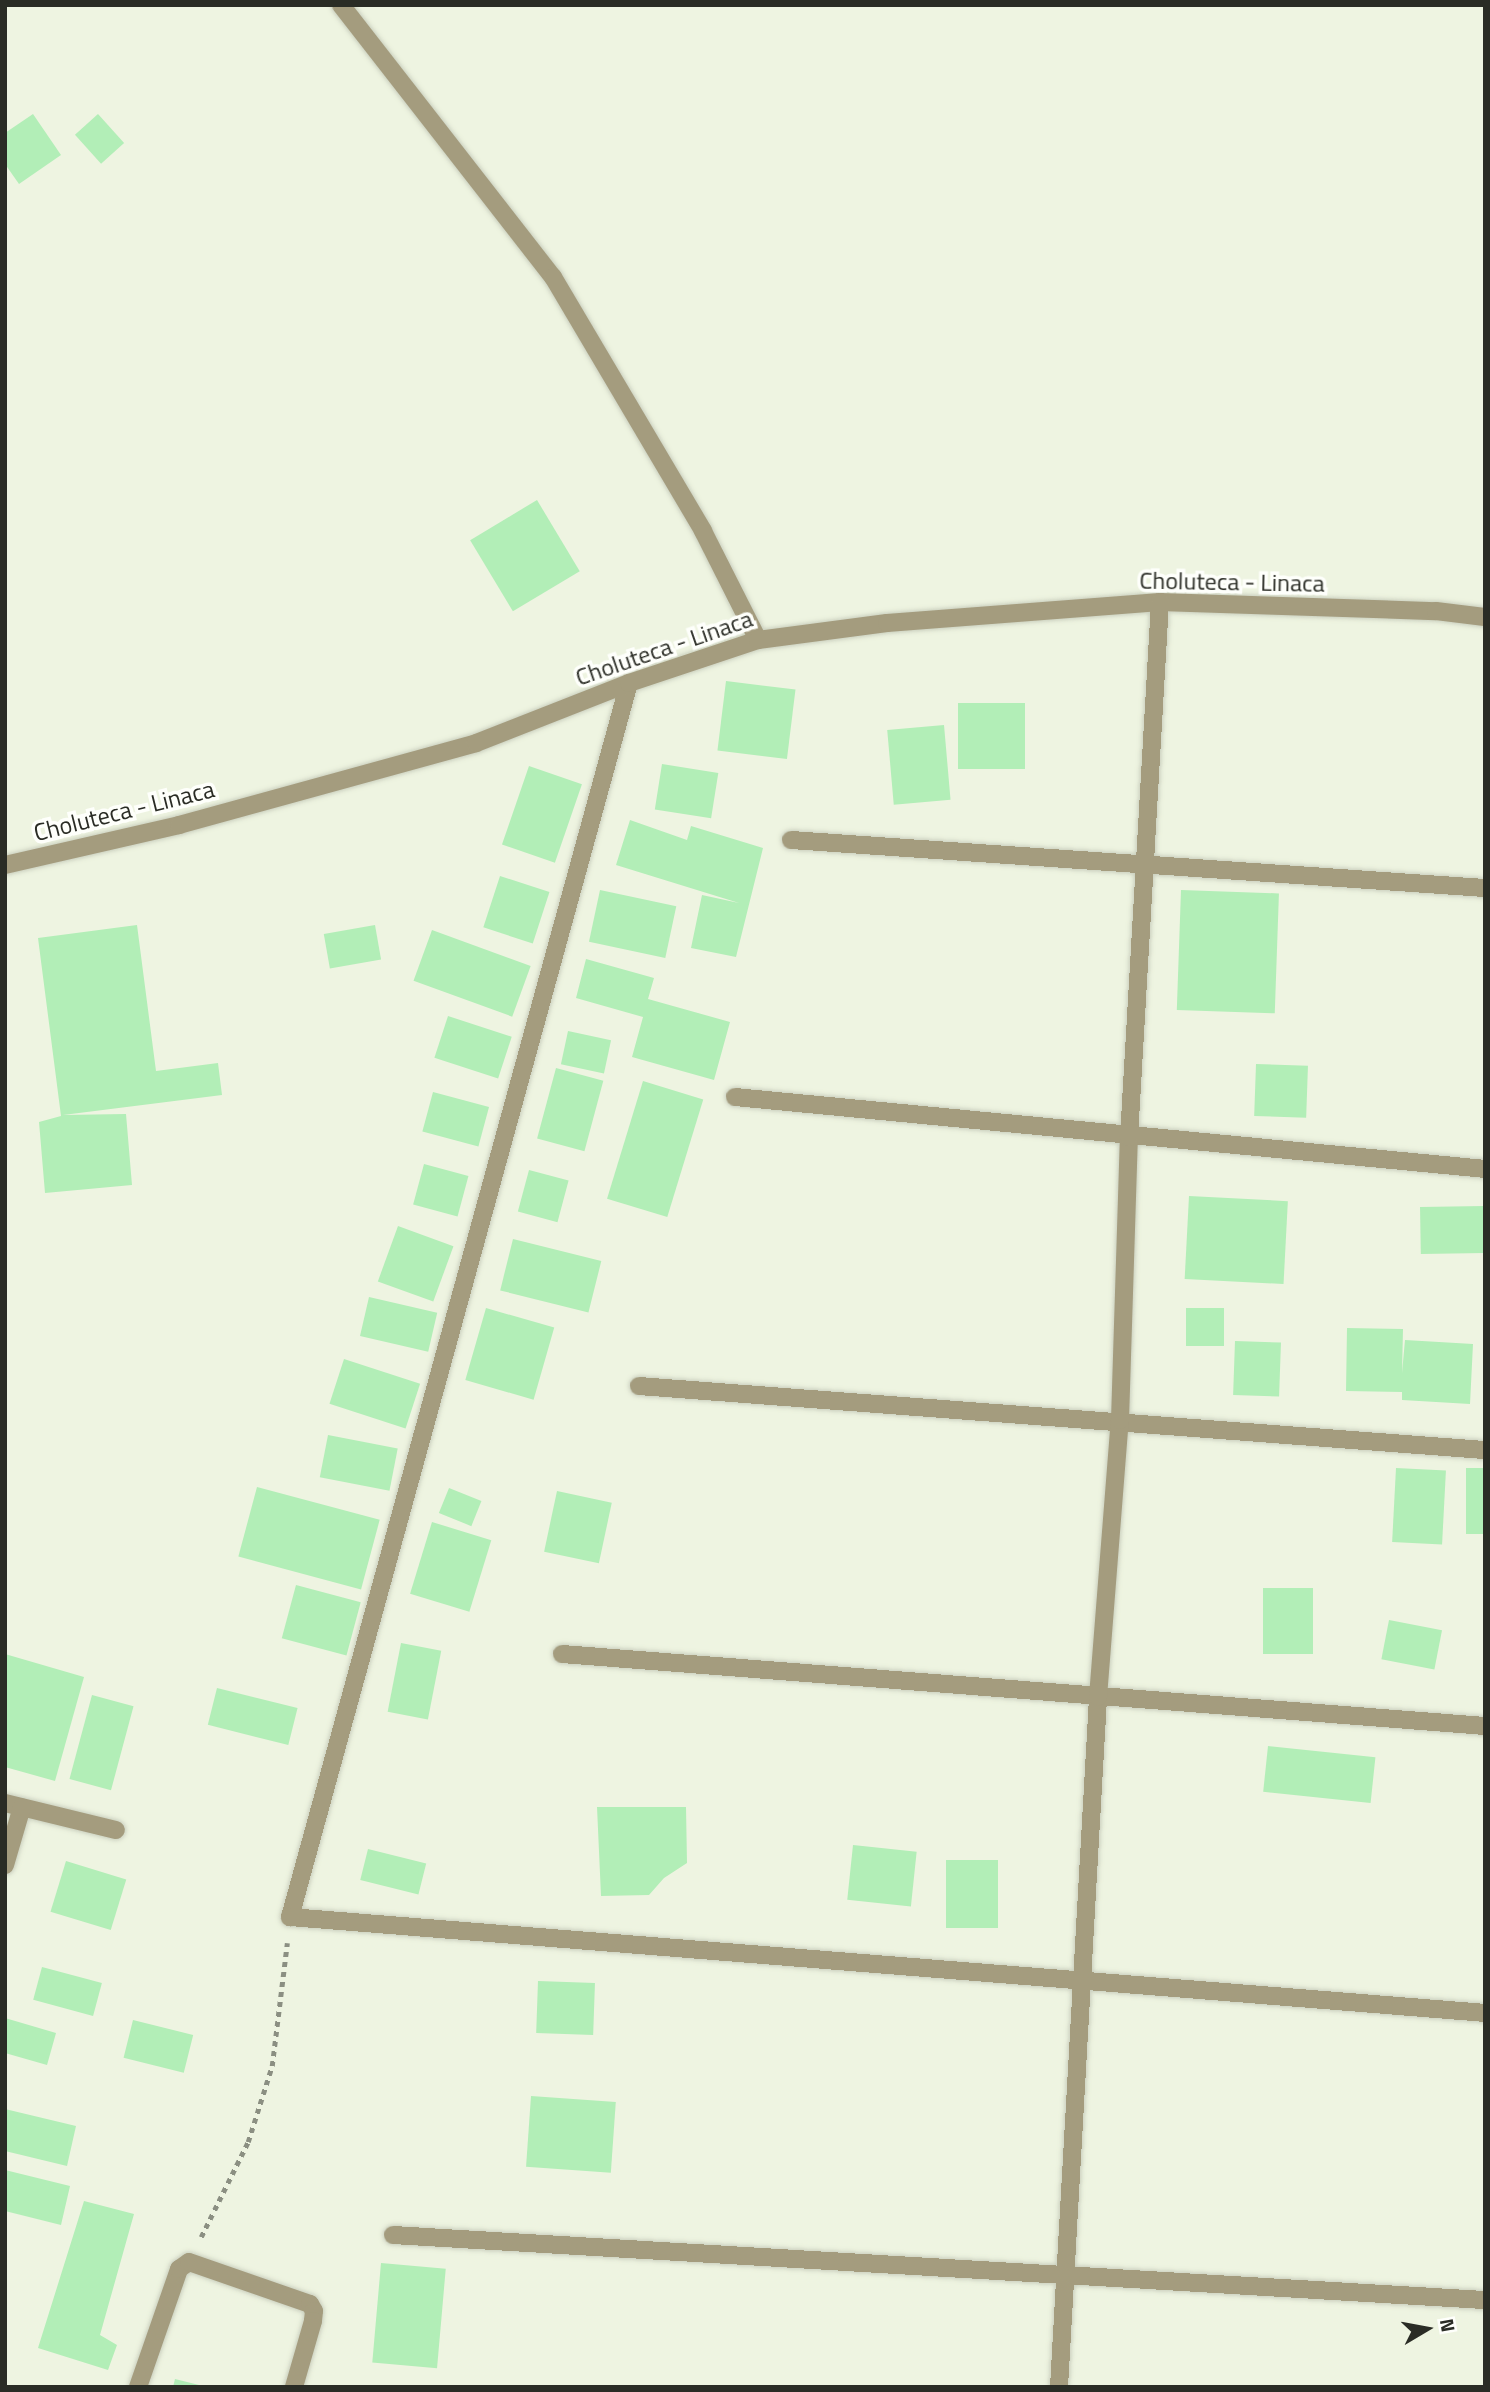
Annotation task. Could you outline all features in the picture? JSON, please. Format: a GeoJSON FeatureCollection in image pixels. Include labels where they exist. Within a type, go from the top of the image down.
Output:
{"type":"FeatureCollection","features":[{"type":"Feature","properties":{"kind":"street"},"geometry":{"type":"LineString","coordinates":[[341,5],[552,277],[703,531],[758,640]]}},
{"type":"Feature","properties":{"kind":"street"},"geometry":{"type":"LineString","coordinates":[[1059,2387],[1098,1696],[1120,1420],[1129,1137],[1160,602]]}},
{"type":"Feature","properties":{"kind":"street","name":"Choluteca - Linaca"},"geometry":{"type":"LineString","coordinates":[[5,865],[179,825],[476,743],[629,683],[758,640],[887,623],[1160,602],[1436,611],[1485,617]]}},
{"type":"Feature","properties":{"kind":"street"},"geometry":{"type":"LineString","coordinates":[[629,683],[290,1917],[1485,2013]]}},
{"type":"Feature","properties":{"kind":"street"},"geometry":{"type":"LineString","coordinates":[[791,840],[1485,888]]}},
{"type":"Feature","properties":{"kind":"street"},"geometry":{"type":"LineString","coordinates":[[735,1097],[1129,1137],[1485,1169]]}},
{"type":"Feature","properties":{"kind":"street"},"geometry":{"type":"LineString","coordinates":[[639,1386],[1120,1420],[1485,1450]]}},
{"type":"Feature","properties":{"kind":"street"},"geometry":{"type":"LineString","coordinates":[[562,1654],[1485,1726]]}},
{"type":"Feature","properties":{"kind":"street"},"geometry":{"type":"LineString","coordinates":[[5,1864],[13,1805],[116,1830]]}},
{"type":"Feature","properties":{"kind":"street"},"geometry":{"type":"LineString","coordinates":[[393,2235],[1485,2300]]}},
{"type":"Feature","properties":{"kind":"street"},"geometry":{"type":"LineString","coordinates":[[138,2387],[180,2269],[189,2262],[310,2304],[314,2311],[313,2321],[294,2387]]}},
{"type":"Feature","properties":{"kind":"path"},"geometry":{"type":"LineString","coordinates":[[189,2262],[248,2143],[272,2066],[290,1917]]}},
{"type":"Feature","properties":{"kind":"building"},"geometry":{"type":"Polygon","coordinates":[[[33,114],[61,155],[19,184],[5,164],[5,133],[33,114]]]}},
{"type":"Feature","properties":{"kind":"building"},"geometry":{"type":"Polygon","coordinates":[[[98,114],[124,143],[101,164],[75,135],[98,114]]]}},
{"type":"Feature","properties":{"kind":"building"},"geometry":{"type":"Polygon","coordinates":[[[537,500],[580,571],[513,611],[470,540],[537,500]]]}},
{"type":"Feature","properties":{"kind":"building"},"geometry":{"type":"Polygon","coordinates":[[[726,681],[795,690],[787,759],[717,750],[726,681]]]}},
{"type":"Feature","properties":{"kind":"building"},"geometry":{"type":"Polygon","coordinates":[[[958,703],[1025,703],[1025,769],[958,769],[958,703]]]}},
{"type":"Feature","properties":{"kind":"building"},"geometry":{"type":"Polygon","coordinates":[[[944,725],[951,800],[894,805],[887,730],[944,725]]]}},
{"type":"Feature","properties":{"kind":"building"},"geometry":{"type":"Polygon","coordinates":[[[662,764],[718,773],[711,818],[655,809],[662,764]]]}},
{"type":"Feature","properties":{"kind":"building"},"geometry":{"type":"Polygon","coordinates":[[[529,766],[582,784],[555,863],[502,844],[529,766]]]}},
{"type":"Feature","properties":{"kind":"building"},"geometry":{"type":"Polygon","coordinates":[[[630,820],[687,840],[691,826],[763,848],[736,957],[691,948],[702,895],[739,903],[616,865],[630,820]]]}},
{"type":"Feature","properties":{"kind":"building"},"geometry":{"type":"Polygon","coordinates":[[[500,876],[549,892],[533,943],[483,927],[500,876]]]}},
{"type":"Feature","properties":{"kind":"building"},"geometry":{"type":"Polygon","coordinates":[[[600,890],[676,906],[665,958],[589,942],[600,890]]]}},
{"type":"Feature","properties":{"kind":"building"},"geometry":{"type":"Polygon","coordinates":[[[1181,890],[1279,893],[1275,1013],[1177,1010],[1181,890]]]}},
{"type":"Feature","properties":{"kind":"building"},"geometry":{"type":"Polygon","coordinates":[[[137,925],[156,1071],[218,1063],[222,1095],[63,1115],[126,1114],[132,1185],[45,1193],[39,1122],[61,1116],[38,938],[137,925]]]}},
{"type":"Feature","properties":{"kind":"building"},"geometry":{"type":"Polygon","coordinates":[[[375,925],[381,959],[330,968],[324,934],[375,925]]]}},
{"type":"Feature","properties":{"kind":"building"},"geometry":{"type":"Polygon","coordinates":[[[432,930],[531,966],[512,1017],[414,981],[432,930]]]}},
{"type":"Feature","properties":{"kind":"building"},"geometry":{"type":"Polygon","coordinates":[[[586,959],[654,978],[648,999],[730,1022],[714,1080],[632,1057],[643,1017],[576,998],[586,959]]]}},
{"type":"Feature","properties":{"kind":"building"},"geometry":{"type":"Polygon","coordinates":[[[448,1016],[512,1037],[498,1079],[434,1058],[448,1016]]]}},
{"type":"Feature","properties":{"kind":"building"},"geometry":{"type":"Polygon","coordinates":[[[568,1031],[611,1040],[604,1073],[561,1064],[568,1031]]]}},
{"type":"Feature","properties":{"kind":"building"},"geometry":{"type":"Polygon","coordinates":[[[1256,1064],[1308,1066],[1306,1118],[1254,1116],[1256,1064]]]}},
{"type":"Feature","properties":{"kind":"building"},"geometry":{"type":"Polygon","coordinates":[[[556,1068],[603,1081],[584,1151],[537,1139],[556,1068]]]}},
{"type":"Feature","properties":{"kind":"building"},"geometry":{"type":"Polygon","coordinates":[[[643,1081],[703,1099],[667,1217],[607,1199],[643,1081]]]}},
{"type":"Feature","properties":{"kind":"building"},"geometry":{"type":"Polygon","coordinates":[[[433,1092],[489,1107],[478,1147],[422,1132],[433,1092]]]}},
{"type":"Feature","properties":{"kind":"building"},"geometry":{"type":"Polygon","coordinates":[[[424,1164],[468,1176],[458,1216],[413,1205],[424,1164]]]}},
{"type":"Feature","properties":{"kind":"building"},"geometry":{"type":"Polygon","coordinates":[[[529,1170],[569,1181],[557,1222],[518,1212],[529,1170]]]}},
{"type":"Feature","properties":{"kind":"building"},"geometry":{"type":"Polygon","coordinates":[[[1189,1196],[1288,1201],[1284,1284],[1185,1279],[1189,1196]]]}},
{"type":"Feature","properties":{"kind":"building"},"geometry":{"type":"Polygon","coordinates":[[[1484,1206],[1485,1253],[1421,1254],[1420,1207],[1484,1206]]]}},
{"type":"Feature","properties":{"kind":"building"},"geometry":{"type":"Polygon","coordinates":[[[398,1226],[453,1246],[433,1302],[378,1281],[398,1226]]]}},
{"type":"Feature","properties":{"kind":"building"},"geometry":{"type":"Polygon","coordinates":[[[513,1239],[601,1261],[588,1312],[500,1290],[513,1239]]]}},
{"type":"Feature","properties":{"kind":"building"},"geometry":{"type":"Polygon","coordinates":[[[369,1297],[437,1313],[428,1352],[360,1336],[369,1297]]]}},
{"type":"Feature","properties":{"kind":"building"},"geometry":{"type":"Polygon","coordinates":[[[486,1308],[554,1328],[534,1400],[465,1380],[486,1308]]]}},
{"type":"Feature","properties":{"kind":"building"},"geometry":{"type":"Polygon","coordinates":[[[1186,1308],[1224,1308],[1224,1346],[1186,1346],[1186,1308]]]}},
{"type":"Feature","properties":{"kind":"building"},"geometry":{"type":"Polygon","coordinates":[[[1347,1328],[1403,1329],[1402,1373],[1405,1340],[1473,1344],[1470,1404],[1402,1400],[1402,1392],[1346,1391],[1347,1328]]]}},
{"type":"Feature","properties":{"kind":"building"},"geometry":{"type":"Polygon","coordinates":[[[1235,1341],[1281,1343],[1279,1397],[1233,1395],[1235,1341]]]}},
{"type":"Feature","properties":{"kind":"building"},"geometry":{"type":"Polygon","coordinates":[[[344,1359],[420,1384],[406,1428],[329,1404],[344,1359]]]}},
{"type":"Feature","properties":{"kind":"building"},"geometry":{"type":"Polygon","coordinates":[[[328,1435],[398,1449],[389,1491],[320,1477],[328,1435]]]}},
{"type":"Feature","properties":{"kind":"building"},"geometry":{"type":"Polygon","coordinates":[[[1396,1468],[1446,1471],[1442,1545],[1392,1542],[1396,1468]]]}},
{"type":"Feature","properties":{"kind":"building"},"geometry":{"type":"Polygon","coordinates":[[[1466,1468],[1485,1468],[1485,1534],[1466,1534],[1466,1468]]]}},
{"type":"Feature","properties":{"kind":"building"},"geometry":{"type":"Polygon","coordinates":[[[257,1487],[380,1520],[361,1589],[238,1557],[257,1487]]]}},
{"type":"Feature","properties":{"kind":"building"},"geometry":{"type":"Polygon","coordinates":[[[449,1488],[481,1501],[471,1526],[439,1513],[449,1488]]]}},
{"type":"Feature","properties":{"kind":"building"},"geometry":{"type":"Polygon","coordinates":[[[557,1491],[612,1503],[599,1563],[544,1552],[557,1491]]]}},
{"type":"Feature","properties":{"kind":"building"},"geometry":{"type":"Polygon","coordinates":[[[432,1522],[491,1540],[469,1612],[410,1594],[432,1522]]]}},
{"type":"Feature","properties":{"kind":"building"},"geometry":{"type":"Polygon","coordinates":[[[296,1585],[361,1602],[346,1655],[282,1638],[296,1585]]]}},
{"type":"Feature","properties":{"kind":"building"},"geometry":{"type":"Polygon","coordinates":[[[1263,1588],[1313,1588],[1313,1654],[1263,1654],[1263,1588]]]}},
{"type":"Feature","properties":{"kind":"building"},"geometry":{"type":"Polygon","coordinates":[[[1389,1620],[1442,1630],[1434,1670],[1381,1659],[1389,1620]]]}},
{"type":"Feature","properties":{"kind":"building"},"geometry":{"type":"Polygon","coordinates":[[[401,1643],[441,1651],[428,1720],[388,1712],[401,1643]]]}},
{"type":"Feature","properties":{"kind":"building"},"geometry":{"type":"Polygon","coordinates":[[[5,1654],[84,1677],[55,1781],[5,1767],[5,1654]]]}},
{"type":"Feature","properties":{"kind":"building"},"geometry":{"type":"Polygon","coordinates":[[[217,1688],[298,1708],[288,1745],[208,1725],[217,1688]]]}},
{"type":"Feature","properties":{"kind":"building"},"geometry":{"type":"Polygon","coordinates":[[[92,1695],[134,1706],[111,1790],[69,1779],[92,1695]]]}},
{"type":"Feature","properties":{"kind":"building"},"geometry":{"type":"Polygon","coordinates":[[[1268,1746],[1375,1757],[1371,1803],[1263,1792],[1268,1746]]]}},
{"type":"Feature","properties":{"kind":"building"},"geometry":{"type":"Polygon","coordinates":[[[597,1807],[686,1807],[687,1863],[664,1878],[649,1895],[601,1896],[597,1807]]]}},
{"type":"Feature","properties":{"kind":"building"},"geometry":{"type":"Polygon","coordinates":[[[853,1845],[917,1852],[911,1906],[847,1900],[853,1845]]]}},
{"type":"Feature","properties":{"kind":"building"},"geometry":{"type":"Polygon","coordinates":[[[368,1849],[426,1864],[418,1895],[360,1880],[368,1849]]]}},
{"type":"Feature","properties":{"kind":"building"},"geometry":{"type":"Polygon","coordinates":[[[946,1860],[998,1860],[998,1928],[946,1928],[946,1860]]]}},
{"type":"Feature","properties":{"kind":"building"},"geometry":{"type":"Polygon","coordinates":[[[66,1861],[126,1879],[111,1930],[51,1912],[66,1861]]]}},
{"type":"Feature","properties":{"kind":"building"},"geometry":{"type":"Polygon","coordinates":[[[42,1967],[102,1983],[93,2016],[33,2000],[42,1967]]]}},
{"type":"Feature","properties":{"kind":"building"},"geometry":{"type":"Polygon","coordinates":[[[538,1981],[595,1983],[593,2035],[536,2033],[538,1981]]]}},
{"type":"Feature","properties":{"kind":"building"},"geometry":{"type":"Polygon","coordinates":[[[5,2018],[56,2033],[47,2065],[5,2053],[5,2018]]]}},
{"type":"Feature","properties":{"kind":"building"},"geometry":{"type":"Polygon","coordinates":[[[133,2020],[193,2035],[184,2073],[124,2058],[133,2020]]]}},
{"type":"Feature","properties":{"kind":"building"},"geometry":{"type":"Polygon","coordinates":[[[531,2096],[616,2102],[611,2173],[526,2167],[531,2096]]]}},
{"type":"Feature","properties":{"kind":"building"},"geometry":{"type":"Polygon","coordinates":[[[5,2109],[76,2126],[67,2166],[5,2151],[5,2109]]]}},
{"type":"Feature","properties":{"kind":"building"},"geometry":{"type":"Polygon","coordinates":[[[5,2170],[70,2186],[61,2225],[5,2211],[5,2170]]]}},
{"type":"Feature","properties":{"kind":"building"},"geometry":{"type":"Polygon","coordinates":[[[84,2201],[134,2214],[100,2335],[117,2345],[108,2370],[38,2348],[84,2201]]]}},
{"type":"Feature","properties":{"kind":"building"},"geometry":{"type":"Polygon","coordinates":[[[381,2263],[446,2269],[437,2368],[372,2363],[381,2263]]]}},
{"type":"Feature","properties":{"kind":"building"},"geometry":{"type":"Polygon","coordinates":[[[175,2379],[203,2386],[203,2387],[173,2387],[175,2379]]]}}]}
